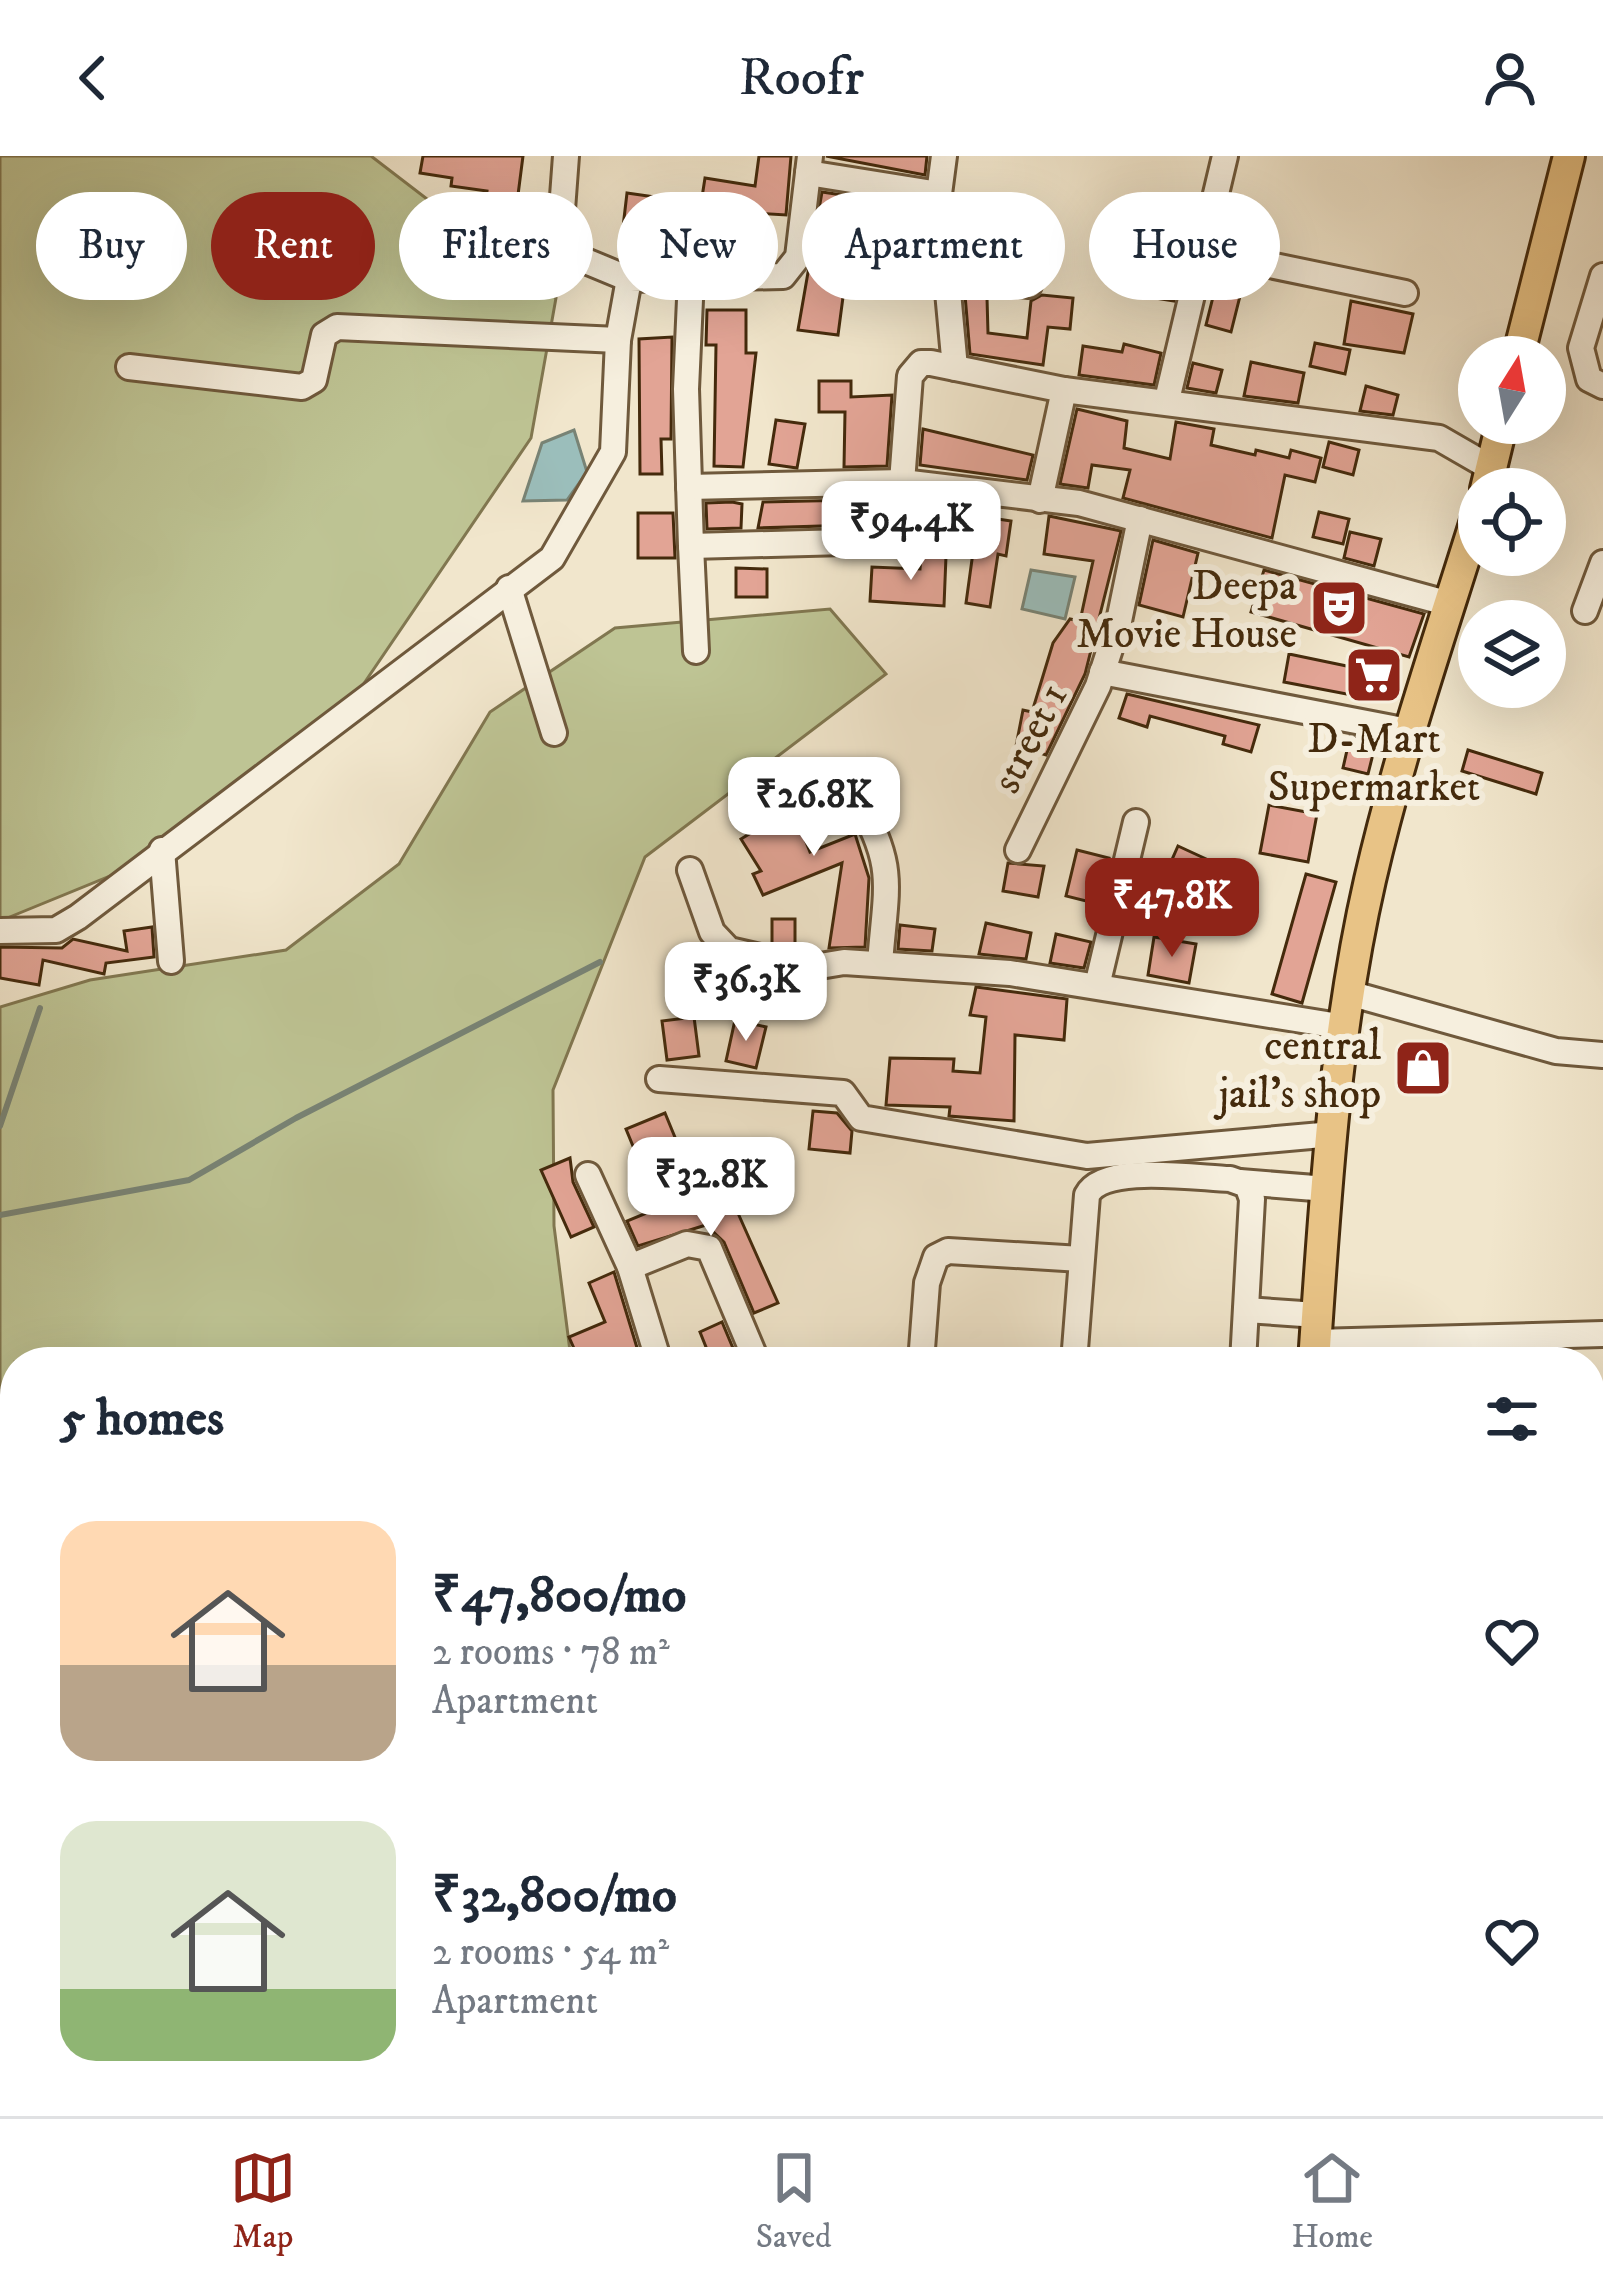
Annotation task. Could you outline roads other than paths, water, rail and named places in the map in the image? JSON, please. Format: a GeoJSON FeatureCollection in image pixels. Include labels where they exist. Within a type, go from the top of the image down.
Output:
{"type":"FeatureCollection","features":[{"type":"Feature","properties":{"kind":"main road"},"geometry":{"type":"LineString","coordinates":[[1523,336],[1569,156]]}},
{"type":"Feature","properties":{"kind":"main road"},"geometry":{"type":"LineString","coordinates":[[1315,1340],[1348,993],[1408,731],[1459,576]]}},
{"type":"Feature","properties":{"kind":"street"},"geometry":{"type":"LineString","coordinates":[[566,156],[559,250],[617,274]]}},
{"type":"Feature","properties":{"kind":"street"},"geometry":{"type":"LineString","coordinates":[[939,192],[944,156]]}},
{"type":"Feature","properties":{"kind":"street"},"geometry":{"type":"LineString","coordinates":[[1216,192],[1225,156]]}},
{"type":"Feature","properties":{"kind":"street"},"geometry":{"type":"LineString","coordinates":[[778,275],[792,268],[809,165],[930,192]]}},
{"type":"Feature","properties":{"kind":"street"},"geometry":{"type":"LineString","coordinates":[[1280,267],[1405,292]]}},
{"type":"Feature","properties":{"kind":"street"},"geometry":{"type":"LineString","coordinates":[[1603,276],[1580,359],[1583,372],[1603,386]]}},
{"type":"Feature","properties":{"kind":"street"},"geometry":{"type":"LineString","coordinates":[[0,931],[56,930],[552,557],[613,452],[618,340],[625,300]]}},
{"type":"Feature","properties":{"kind":"street"},"geometry":{"type":"LineString","coordinates":[[690,300],[686,389],[696,651]]}},
{"type":"Feature","properties":{"kind":"street"},"geometry":{"type":"LineString","coordinates":[[948,300],[955,368]]}},
{"type":"Feature","properties":{"kind":"street"},"geometry":{"type":"LineString","coordinates":[[1167,400],[1190,300]]}},
{"type":"Feature","properties":{"kind":"street"},"geometry":{"type":"LineString","coordinates":[[129,367],[302,387],[314,380],[324,335],[337,327],[618,340]]}},
{"type":"Feature","properties":{"kind":"street"},"geometry":{"type":"LineString","coordinates":[[902,482],[910,376],[921,363],[1064,390],[1439,438],[1475,468]]}},
{"type":"Feature","properties":{"kind":"street"},"geometry":{"type":"LineString","coordinates":[[1040,500],[1064,390]]}},
{"type":"Feature","properties":{"kind":"street"},"geometry":{"type":"LineString","coordinates":[[689,487],[902,482],[1079,503],[1450,604]]}},
{"type":"Feature","properties":{"kind":"street"},"geometry":{"type":"LineString","coordinates":[[691,546],[957,538],[963,490]]}},
{"type":"Feature","properties":{"kind":"street","name":"street 1"},"geometry":{"type":"LineString","coordinates":[[1018,850],[1102,673],[1140,519]]}},
{"type":"Feature","properties":{"kind":"street"},"geometry":{"type":"LineString","coordinates":[[1585,611],[1603,563]]}},
{"type":"Feature","properties":{"kind":"street"},"geometry":{"type":"LineString","coordinates":[[509,588],[554,734]]}},
{"type":"Feature","properties":{"kind":"street"},"geometry":{"type":"LineString","coordinates":[[1102,673],[1408,731]]}},
{"type":"Feature","properties":{"kind":"street"},"geometry":{"type":"LineString","coordinates":[[856,797],[884,844],[880,963]]}},
{"type":"Feature","properties":{"kind":"street"},"geometry":{"type":"LineString","coordinates":[[1097,986],[1136,822]]}},
{"type":"Feature","properties":{"kind":"street"},"geometry":{"type":"LineString","coordinates":[[162,850],[171,962]]}},
{"type":"Feature","properties":{"kind":"street"},"geometry":{"type":"LineString","coordinates":[[690,870],[712,932],[728,950],[808,968],[880,963],[1097,986],[1345,1027]]}},
{"type":"Feature","properties":{"kind":"street"},"geometry":{"type":"LineString","coordinates":[[1348,993],[1556,1051],[1603,1055]]}},
{"type":"Feature","properties":{"kind":"street"},"geometry":{"type":"LineString","coordinates":[[659,1079],[843,1093],[861,1118],[1055,1154],[1087,1156],[1333,1135]]}},
{"type":"Feature","properties":{"kind":"street"},"geometry":{"type":"LineString","coordinates":[[588,1175],[630,1267],[654,1347]]}},
{"type":"Feature","properties":{"kind":"street"},"geometry":{"type":"LineString","coordinates":[[1075,1347],[1087,1195],[1097,1181],[1118,1175],[1327,1189]]}},
{"type":"Feature","properties":{"kind":"street"},"geometry":{"type":"LineString","coordinates":[[1240,1181],[1252,1199],[1244,1347]]}},
{"type":"Feature","properties":{"kind":"street"},"geometry":{"type":"LineString","coordinates":[[630,1267],[687,1244],[709,1248],[751,1347]]}},
{"type":"Feature","properties":{"kind":"street"},"geometry":{"type":"LineString","coordinates":[[922,1347],[927,1283],[936,1257],[948,1251],[1082,1258]]}},
{"type":"Feature","properties":{"kind":"street"},"geometry":{"type":"LineString","coordinates":[[1246,1310],[1315,1340],[1603,1334]]}},
{"type":"Feature","properties":{"kind":"water"},"geometry":{"type":"Polygon","coordinates":[[[574,430],[587,472],[567,500],[523,501],[542,443],[574,430]]]}},
{"type":"Feature","properties":{"kind":"water"},"geometry":{"type":"Polygon","coordinates":[[[1031,570],[1075,577],[1065,619],[1022,609],[1031,570]]]}},
{"type":"Feature","properties":{"kind":"waterway"},"geometry":{"type":"LineString","coordinates":[[0,1215],[189,1180],[296,1118],[600,962]]}},
{"type":"Feature","properties":{"kind":"waterway"},"geometry":{"type":"LineString","coordinates":[[0,1126],[40,1008]]}},
{"type":"Feature","properties":{"kind":"place","name":"Deepa Movie House"},"geometry":{"type":"Point","coordinates":[1339,608]}},
{"type":"Feature","properties":{"kind":"place","name":"D-Mart Supermarket"},"geometry":{"type":"Point","coordinates":[1374,675]}},
{"type":"Feature","properties":{"kind":"place","name":"central jail's shop"},"geometry":{"type":"Point","coordinates":[1423,1068]}}]}
